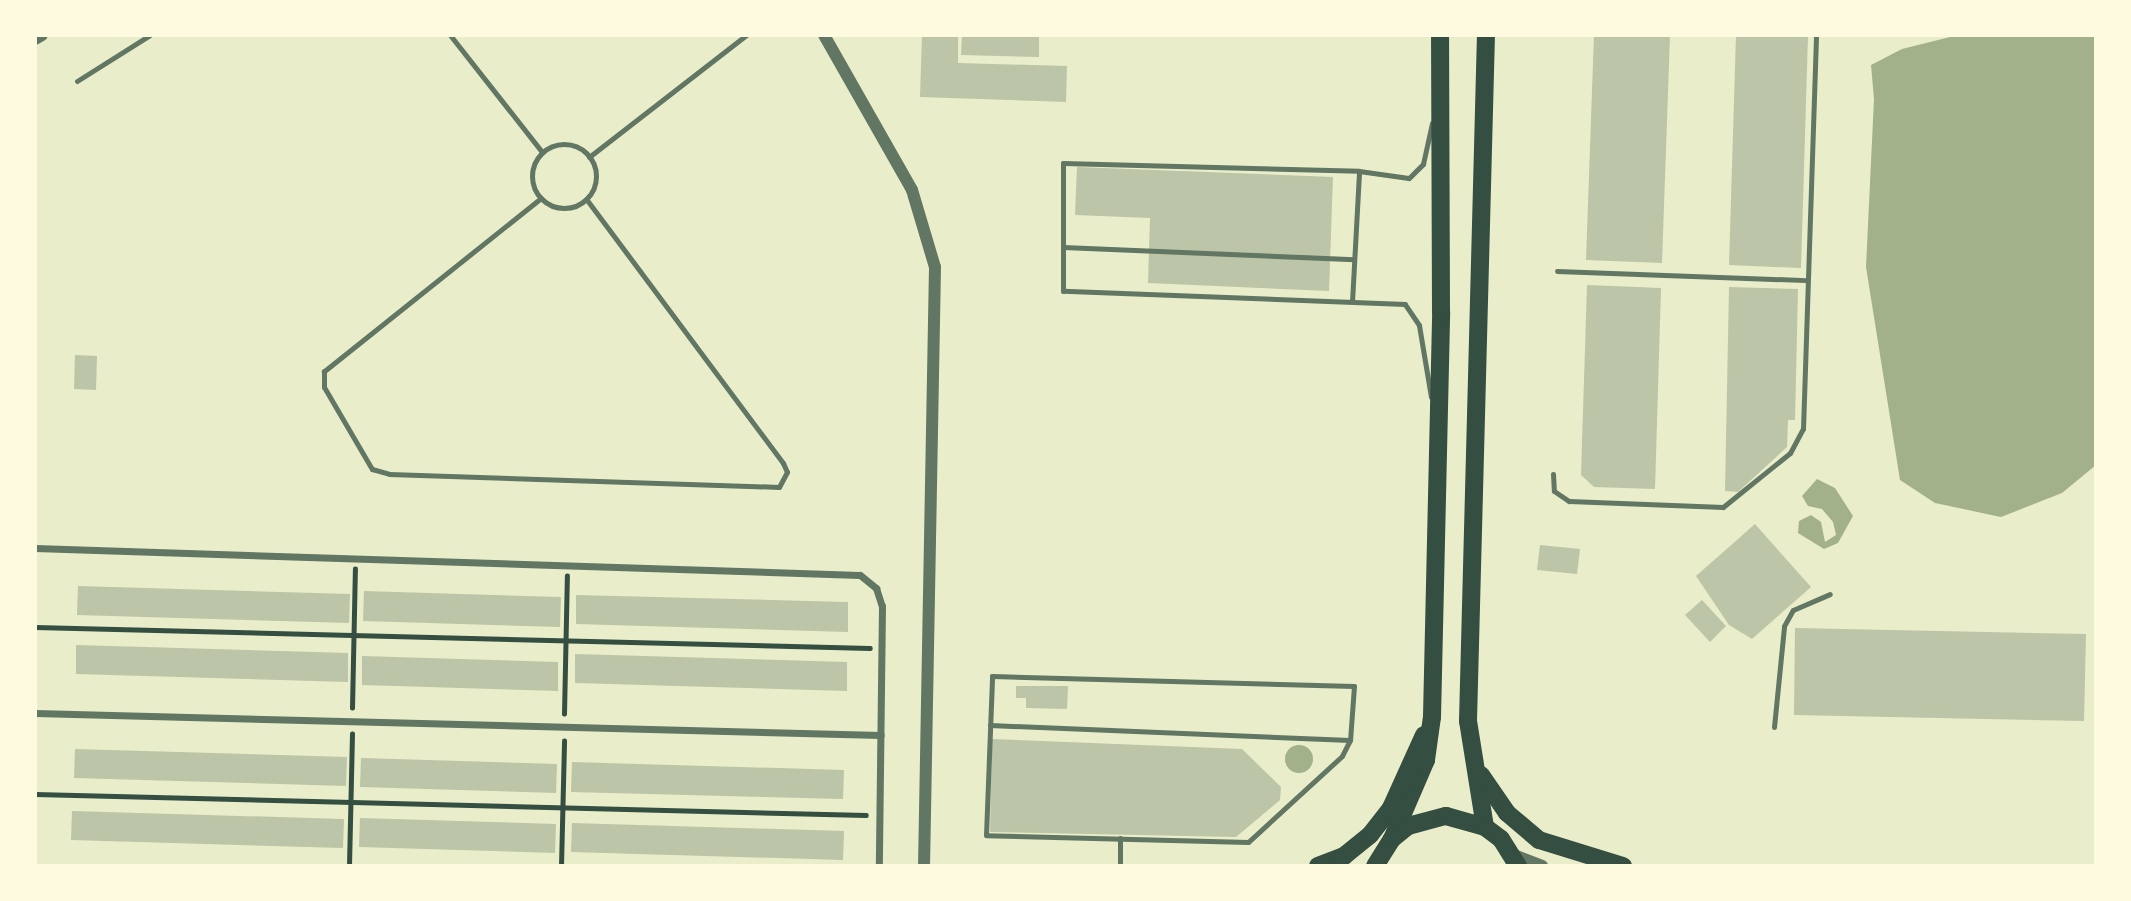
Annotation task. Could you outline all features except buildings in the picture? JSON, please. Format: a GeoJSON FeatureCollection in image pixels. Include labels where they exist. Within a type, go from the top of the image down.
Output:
{"type":"FeatureCollection","features":[{"type":"Feature","properties":{"kind":"main road"},"geometry":{"type":"LineString","coordinates":[[1373,865],[1392,839],[1426,760],[1432,717],[1442,182],[1437,78],[1440,35]]}},
{"type":"Feature","properties":{"kind":"main road"},"geometry":{"type":"LineString","coordinates":[[1485,827],[1468,721],[1488,37]]}},
{"type":"Feature","properties":{"kind":"main road"},"geometry":{"type":"LineString","coordinates":[[1318,866],[1345,856],[1391,808],[1432,717]]}},
{"type":"Feature","properties":{"kind":"main road"},"geometry":{"type":"LineString","coordinates":[[1468,721],[1484,785],[1507,813],[1539,840],[1623,866]]}},
{"type":"Feature","properties":{"kind":"main road"},"geometry":{"type":"LineString","coordinates":[[1392,839],[1427,819],[1446,816],[1485,827],[1516,861]]}},
{"type":"Feature","properties":{"kind":"street"},"geometry":{"type":"LineString","coordinates":[[35,40],[42,35]]}},
{"type":"Feature","properties":{"kind":"street"},"geometry":{"type":"LineString","coordinates":[[824,35],[912,190],[935,267],[924,866]]}},
{"type":"Feature","properties":{"kind":"street"},"geometry":{"type":"LineString","coordinates":[[35,548],[860,575],[880,597],[879,866]]}},
{"type":"Feature","properties":{"kind":"street"},"geometry":{"type":"LineString","coordinates":[[35,713],[881,735]]}},
{"type":"Feature","properties":{"kind":"street"},"geometry":{"type":"LineString","coordinates":[[1516,861],[1542,866]]}},
{"type":"Feature","properties":{"kind":"lane"},"geometry":{"type":"LineString","coordinates":[[76,81],[150,35]]}},
{"type":"Feature","properties":{"kind":"lane"},"geometry":{"type":"LineString","coordinates":[[450,35],[542,152]]}},
{"type":"Feature","properties":{"kind":"lane"},"geometry":{"type":"LineString","coordinates":[[589,157],[746,35]]}},
{"type":"Feature","properties":{"kind":"lane"},"geometry":{"type":"LineString","coordinates":[[1553,474],[1554,491],[1569,502],[1718,507],[1735,501],[1790,453],[1803,429],[1816,35]]}},
{"type":"Feature","properties":{"kind":"lane"},"geometry":{"type":"LineString","coordinates":[[1437,78],[1423,164],[1409,178],[1359,171],[1063,163],[1063,291],[1405,304],[1419,325],[1437,428]]}},
{"type":"Feature","properties":{"kind":"lane"},"geometry":{"type":"LineString","coordinates":[[567,144],[589,157],[596,179],[586,200],[563,208],[541,198],[531,175],[542,152],[567,144]]}},
{"type":"Feature","properties":{"kind":"lane"},"geometry":{"type":"LineString","coordinates":[[1352,302],[1359,171]]}},
{"type":"Feature","properties":{"kind":"lane"},"geometry":{"type":"LineString","coordinates":[[541,198],[324,371],[324,387],[372,469],[403,474],[779,487],[787,472],[783,464],[586,200]]}},
{"type":"Feature","properties":{"kind":"lane"},"geometry":{"type":"LineString","coordinates":[[1063,247],[1354,259]]}},
{"type":"Feature","properties":{"kind":"lane"},"geometry":{"type":"LineString","coordinates":[[1557,271],[1806,280]]}},
{"type":"Feature","properties":{"kind":"lane"},"geometry":{"type":"LineString","coordinates":[[1774,727],[1784,626],[1793,610],[1830,594]]}},
{"type":"Feature","properties":{"kind":"lane"},"geometry":{"type":"LineString","coordinates":[[992,676],[1354,686],[1350,740],[1342,756],[1248,842],[986,835],[990,725],[992,676]]}},
{"type":"Feature","properties":{"kind":"lane"},"geometry":{"type":"LineString","coordinates":[[990,725],[1350,740]]}},
{"type":"Feature","properties":{"kind":"lane"},"geometry":{"type":"LineString","coordinates":[[1120,838],[1120,866]]}},
{"type":"Feature","properties":{"kind":"path"},"geometry":{"type":"LineString","coordinates":[[35,627],[881,649]]}},
{"type":"Feature","properties":{"kind":"path"},"geometry":{"type":"LineString","coordinates":[[35,794],[881,816]]}},
{"type":"Feature","properties":{"kind":"shaded area"},"geometry":{"type":"Polygon","coordinates":[[[1958,35],[2096,35],[2096,465],[2062,493],[2001,517],[1935,503],[1900,480],[1866,267],[1874,99],[1871,65],[1902,49],[1958,35]]]}},
{"type":"Feature","properties":{"kind":"shaded area"},"geometry":{"type":"Polygon","coordinates":[[[1817,479],[1835,488],[1853,516],[1838,543],[1824,549],[1798,533],[1799,521],[1811,515],[1821,522],[1825,542],[1836,535],[1833,522],[1822,509],[1808,506],[1802,496],[1817,479]]]}},
{"type":"Feature","properties":{"kind":"shaded area"},"geometry":{"type":"Polygon","coordinates":[[[1299,745],[1309,749],[1313,759],[1309,769],[1299,773],[1289,769],[1285,759],[1289,749],[1299,745]]]}}]}
